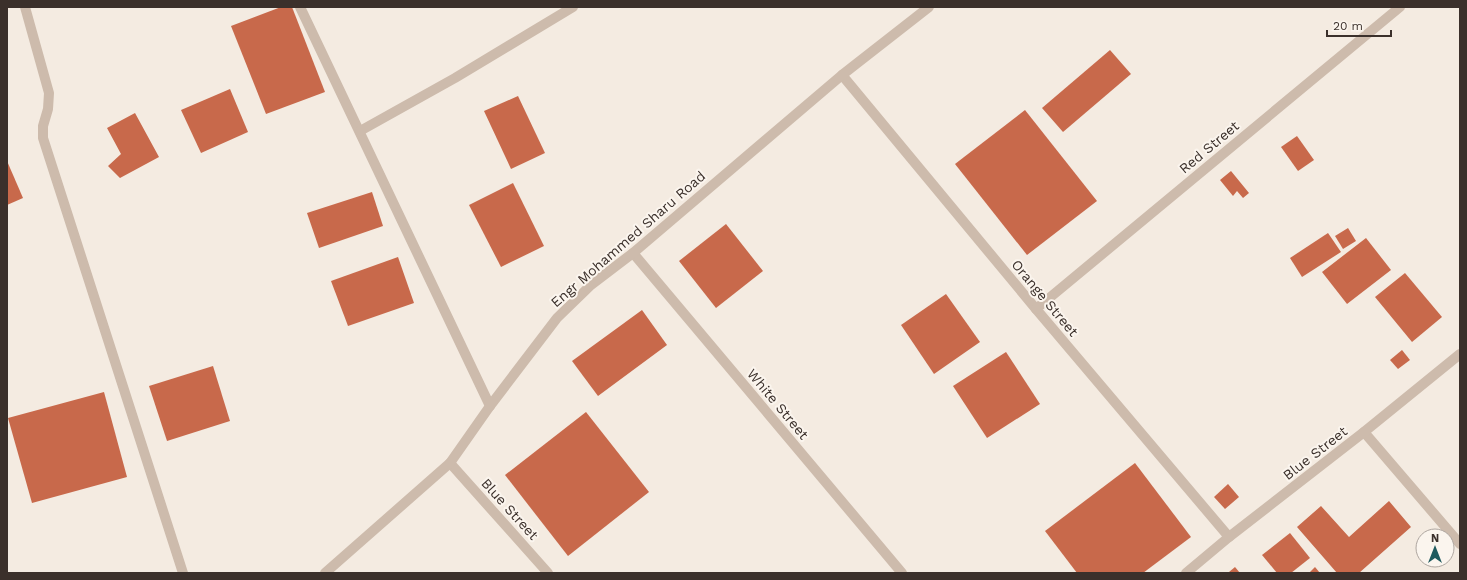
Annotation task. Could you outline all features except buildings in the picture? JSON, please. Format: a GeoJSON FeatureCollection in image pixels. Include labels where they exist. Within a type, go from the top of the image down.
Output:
{"type":"FeatureCollection","features":[{"type":"Feature","properties":{"kind":"street"},"geometry":{"type":"LineString","coordinates":[[26,7],[49,93],[48,109],[43,126],[43,138],[183,573]]}},
{"type":"Feature","properties":{"kind":"street"},"geometry":{"type":"LineString","coordinates":[[300,7],[490,406]]}},
{"type":"Feature","properties":{"kind":"street"},"geometry":{"type":"LineString","coordinates":[[360,131],[455,78],[573,7]]}},
{"type":"Feature","properties":{"kind":"street","name":"Engr Mohammed Sharu Road"},"geometry":{"type":"LineString","coordinates":[[325,573],[450,463],[490,406],[557,318],[591,285],[633,253],[842,75],[929,7]]}},
{"type":"Feature","properties":{"kind":"street","name":"Red Street"},"geometry":{"type":"LineString","coordinates":[[1036,309],[1400,7]]}},
{"type":"Feature","properties":{"kind":"street","name":"Orange Street"},"geometry":{"type":"LineString","coordinates":[[842,75],[1036,309],[1229,537]]}},
{"type":"Feature","properties":{"kind":"street","name":"White Street"},"geometry":{"type":"LineString","coordinates":[[633,253],[902,573]]}},
{"type":"Feature","properties":{"kind":"street","name":"Blue Street"},"geometry":{"type":"LineString","coordinates":[[1186,573],[1229,537],[1364,432],[1460,354]]}},
{"type":"Feature","properties":{"kind":"street"},"geometry":{"type":"LineString","coordinates":[[1364,432],[1460,544]]}},
{"type":"Feature","properties":{"kind":"street","name":"Blue Street"},"geometry":{"type":"LineString","coordinates":[[450,463],[548,573]]}}]}
